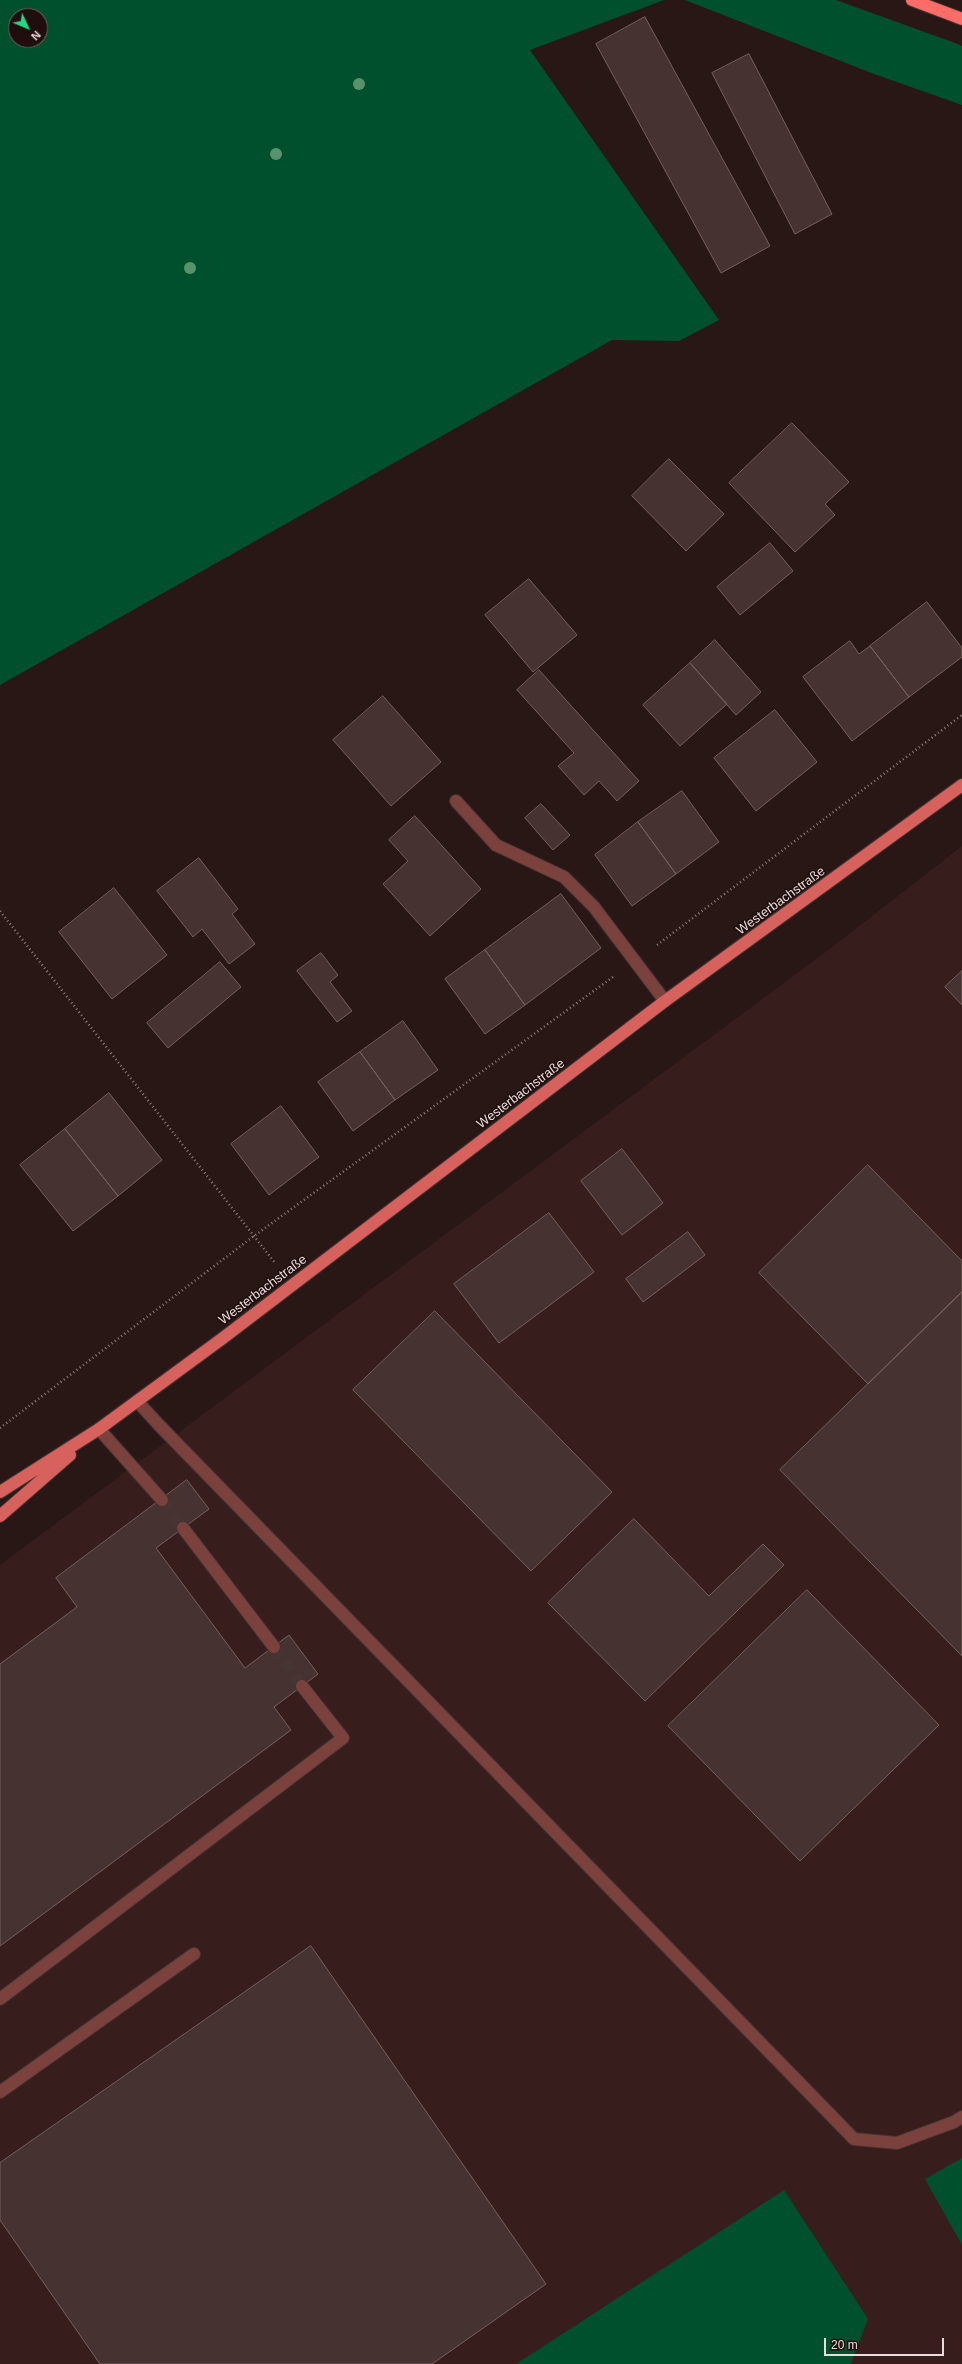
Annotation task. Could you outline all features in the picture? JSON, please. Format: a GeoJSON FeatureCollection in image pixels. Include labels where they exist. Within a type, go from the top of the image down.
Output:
{"type":"FeatureCollection","features":[{"type":"Feature","properties":{"kind":"highway"},"geometry":{"type":"LineString","coordinates":[[912,0],[962,19]]}},
{"type":"Feature","properties":{"kind":"main road","name":"Westerbachstraße"},"geometry":{"type":"LineString","coordinates":[[0,1492],[99,1429],[138,1401],[293,1285],[665,1001],[962,785]]}},
{"type":"Feature","properties":{"kind":"main road","name":"Westerbachstraße"},"geometry":{"type":"LineString","coordinates":[[0,1516],[99,1429]]}},
{"type":"Feature","properties":{"kind":"lane"},"geometry":{"type":"LineString","coordinates":[[456,801],[496,845],[564,877],[594,907],[665,1001]]}},
{"type":"Feature","properties":{"kind":"lane"},"geometry":{"type":"LineString","coordinates":[[138,1401],[158,1426],[854,2139],[898,2143],[954,2122],[962,2117]]}},
{"type":"Feature","properties":{"kind":"lane"},"geometry":{"type":"LineString","coordinates":[[99,1429],[162,1500]]}},
{"type":"Feature","properties":{"kind":"lane"},"geometry":{"type":"LineString","coordinates":[[183,1528],[274,1647]]}},
{"type":"Feature","properties":{"kind":"lane"},"geometry":{"type":"LineString","coordinates":[[0,1999],[343,1738],[302,1686]]}},
{"type":"Feature","properties":{"kind":"lane"},"geometry":{"type":"LineString","coordinates":[[0,2092],[194,1954]]}},
{"type":"Feature","properties":{"kind":"path"},"geometry":{"type":"LineString","coordinates":[[0,1428],[254,1236],[732,890],[962,715]]}},
{"type":"Feature","properties":{"kind":"path"},"geometry":{"type":"LineString","coordinates":[[0,911],[293,1285]]}},
{"type":"Feature","properties":{"kind":"shaded area"},"geometry":{"type":"Polygon","coordinates":[[[962,846],[962,2364],[0,2364],[0,1565],[831,948],[962,846]]]}},
{"type":"Feature","properties":{"kind":"green space"},"geometry":{"type":"Polygon","coordinates":[[[0,0],[664,0],[530,50],[719,320],[679,341],[612,340],[0,685],[0,0]]]}},
{"type":"Feature","properties":{"kind":"green space"},"geometry":{"type":"Polygon","coordinates":[[[685,0],[836,0],[955,43],[962,46],[962,105],[874,74],[685,0]]]}},
{"type":"Feature","properties":{"kind":"green space"},"geometry":{"type":"Polygon","coordinates":[[[962,2158],[962,2245],[925,2179],[962,2158]]]}},
{"type":"Feature","properties":{"kind":"green space"},"geometry":{"type":"Polygon","coordinates":[[[784,2190],[868,2319],[851,2364],[516,2364],[784,2190]]]}},
{"type":"Feature","properties":{"kind":"building"},"geometry":{"type":"Polygon","coordinates":[[[645,17],[770,246],[721,273],[596,44],[645,17]]]}},
{"type":"Feature","properties":{"kind":"building"},"geometry":{"type":"Polygon","coordinates":[[[749,54],[832,214],[795,234],[712,73],[749,54]]]}},
{"type":"Feature","properties":{"kind":"building"},"geometry":{"type":"Polygon","coordinates":[[[792,423],[849,482],[825,504],[835,515],[795,552],[729,483],[792,423]]]}},
{"type":"Feature","properties":{"kind":"building"},"geometry":{"type":"Polygon","coordinates":[[[669,459],[724,514],[686,551],[632,496],[669,459]]]}},
{"type":"Feature","properties":{"kind":"building"},"geometry":{"type":"Polygon","coordinates":[[[770,543],[793,571],[740,615],[717,587],[770,543]]]}},
{"type":"Feature","properties":{"kind":"building"},"geometry":{"type":"Polygon","coordinates":[[[529,579],[577,635],[533,672],[485,615],[529,579]]]}},
{"type":"Feature","properties":{"kind":"building"},"geometry":{"type":"Polygon","coordinates":[[[927,602],[962,648],[962,657],[909,697],[870,646],[927,602]]]}},
{"type":"Feature","properties":{"kind":"building"},"geometry":{"type":"Polygon","coordinates":[[[715,640],[761,692],[736,715],[690,663],[715,640]]]}},
{"type":"Feature","properties":{"kind":"building"},"geometry":{"type":"Polygon","coordinates":[[[850,641],[859,654],[870,646],[909,697],[852,741],[803,677],[850,641]]]}},
{"type":"Feature","properties":{"kind":"building"},"geometry":{"type":"Polygon","coordinates":[[[690,663],[727,704],[680,746],[643,705],[690,663]]]}},
{"type":"Feature","properties":{"kind":"building"},"geometry":{"type":"Polygon","coordinates":[[[539,670],[639,781],[617,801],[599,781],[584,795],[558,766],[574,753],[517,690],[539,670]]]}},
{"type":"Feature","properties":{"kind":"building"},"geometry":{"type":"Polygon","coordinates":[[[383,696],[441,762],[391,806],[333,740],[383,696]]]}},
{"type":"Feature","properties":{"kind":"building"},"geometry":{"type":"Polygon","coordinates":[[[775,710],[817,762],[756,811],[714,758],[775,710]]]}},
{"type":"Feature","properties":{"kind":"building"},"geometry":{"type":"Polygon","coordinates":[[[682,791],[719,842],[676,874],[638,822],[682,791]]]}},
{"type":"Feature","properties":{"kind":"building"},"geometry":{"type":"Polygon","coordinates":[[[541,804],[570,835],[553,850],[525,818],[541,804]]]}},
{"type":"Feature","properties":{"kind":"building"},"geometry":{"type":"Polygon","coordinates":[[[415,816],[481,889],[430,936],[383,884],[408,861],[389,840],[415,816]]]}},
{"type":"Feature","properties":{"kind":"building"},"geometry":{"type":"Polygon","coordinates":[[[638,822],[676,874],[632,906],[595,855],[638,822]]]}},
{"type":"Feature","properties":{"kind":"building"},"geometry":{"type":"Polygon","coordinates":[[[199,858],[238,909],[232,914],[255,944],[229,964],[202,929],[193,937],[157,891],[199,858]]]}},
{"type":"Feature","properties":{"kind":"building"},"geometry":{"type":"Polygon","coordinates":[[[114,888],[167,955],[112,999],[59,932],[114,888]]]}},
{"type":"Feature","properties":{"kind":"building"},"geometry":{"type":"Polygon","coordinates":[[[561,894],[601,948],[525,1005],[485,950],[561,894]]]}},
{"type":"Feature","properties":{"kind":"building"},"geometry":{"type":"Polygon","coordinates":[[[485,950],[525,1005],[485,1034],[445,979],[485,950]]]}},
{"type":"Feature","properties":{"kind":"building"},"geometry":{"type":"Polygon","coordinates":[[[321,953],[338,975],[330,982],[352,1011],[337,1022],[297,971],[321,953]]]}},
{"type":"Feature","properties":{"kind":"building"},"geometry":{"type":"Polygon","coordinates":[[[220,962],[241,987],[168,1048],[147,1023],[220,962]]]}},
{"type":"Feature","properties":{"kind":"building"},"geometry":{"type":"Polygon","coordinates":[[[962,971],[962,1005],[945,987],[962,971]]]}},
{"type":"Feature","properties":{"kind":"building"},"geometry":{"type":"Polygon","coordinates":[[[403,1021],[438,1070],[395,1100],[360,1052],[403,1021]]]}},
{"type":"Feature","properties":{"kind":"building"},"geometry":{"type":"Polygon","coordinates":[[[360,1052],[395,1100],[353,1131],[318,1082],[360,1052]]]}},
{"type":"Feature","properties":{"kind":"building"},"geometry":{"type":"Polygon","coordinates":[[[109,1093],[162,1160],[118,1196],[65,1129],[109,1093]]]}},
{"type":"Feature","properties":{"kind":"building"},"geometry":{"type":"Polygon","coordinates":[[[281,1106],[319,1157],[269,1195],[231,1144],[281,1106]]]}},
{"type":"Feature","properties":{"kind":"building"},"geometry":{"type":"Polygon","coordinates":[[[65,1129],[118,1196],[73,1231],[20,1165],[65,1129]]]}},
{"type":"Feature","properties":{"kind":"building"},"geometry":{"type":"Polygon","coordinates":[[[622,1149],[663,1203],[622,1235],[581,1181],[622,1149]]]}},
{"type":"Feature","properties":{"kind":"building"},"geometry":{"type":"Polygon","coordinates":[[[868,1165],[962,1261],[962,1292],[868,1384],[759,1273],[868,1165]]]}},
{"type":"Feature","properties":{"kind":"building"},"geometry":{"type":"Polygon","coordinates":[[[549,1213],[594,1272],[499,1343],[454,1284],[549,1213]]]}},
{"type":"Feature","properties":{"kind":"building"},"geometry":{"type":"Polygon","coordinates":[[[688,1232],[705,1255],[643,1302],[626,1279],[688,1232]]]}},
{"type":"Feature","properties":{"kind":"building"},"geometry":{"type":"Polygon","coordinates":[[[962,1292],[962,1656],[780,1470],[962,1292]]]}},
{"type":"Feature","properties":{"kind":"building"},"geometry":{"type":"Polygon","coordinates":[[[435,1311],[612,1492],[531,1571],[353,1390],[435,1311]]]}},
{"type":"Feature","properties":{"kind":"building"},"geometry":{"type":"Polygon","coordinates":[[[187,1480],[209,1509],[156,1548],[245,1668],[289,1635],[318,1674],[274,1707],[291,1730],[0,1946],[0,1664],[77,1607],[56,1578],[187,1480]]]}},
{"type":"Feature","properties":{"kind":"building"},"geometry":{"type":"Polygon","coordinates":[[[634,1519],[709,1596],[763,1544],[784,1565],[645,1701],[548,1603],[634,1519]]]}},
{"type":"Feature","properties":{"kind":"building"},"geometry":{"type":"Polygon","coordinates":[[[807,1590],[939,1725],[800,1861],[668,1726],[807,1590]]]}},
{"type":"Feature","properties":{"kind":"building"},"geometry":{"type":"Polygon","coordinates":[[[311,1946],[546,2284],[432,2364],[100,2364],[0,2220],[0,2163],[311,1946]]]}},
{"type":"Feature","properties":{"kind":"tunnel"},"geometry":{"type":"LineString","coordinates":[[162,1500],[183,1528]]}},
{"type":"Feature","properties":{"kind":"tunnel"},"geometry":{"type":"LineString","coordinates":[[274,1647],[302,1686]]}}]}
